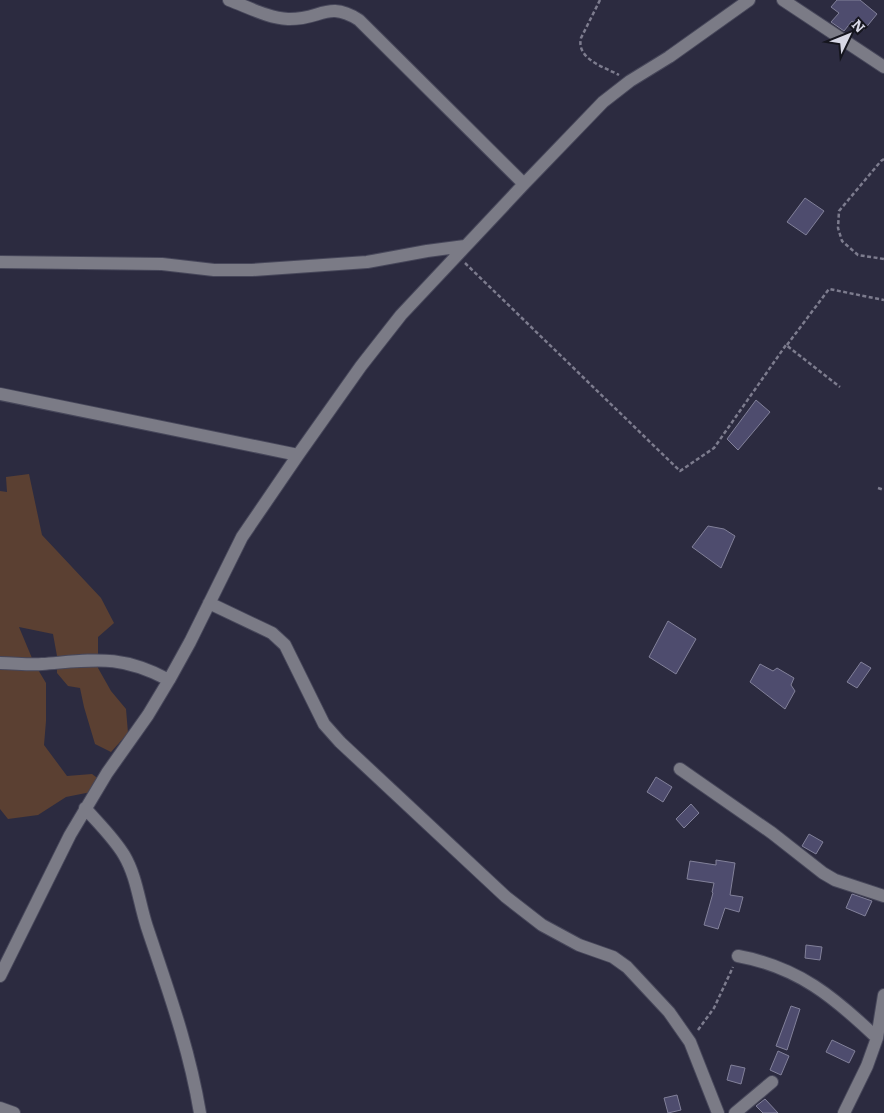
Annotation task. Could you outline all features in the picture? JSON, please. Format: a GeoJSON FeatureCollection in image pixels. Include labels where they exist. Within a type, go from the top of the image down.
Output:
{"type":"FeatureCollection","features":[{"type":"Feature","properties":{"kind":"street"},"geometry":{"type":"LineString","coordinates":[[229,0],[271,16],[287,19],[300,18],[336,9],[348,12],[359,20],[524,184]]}},
{"type":"Feature","properties":{"kind":"street"},"geometry":{"type":"LineString","coordinates":[[0,976],[70,835],[121,751],[148,715],[169,680],[210,603],[242,537],[361,366],[401,315],[604,102],[630,80],[669,57],[749,0]]}},
{"type":"Feature","properties":{"kind":"street"},"geometry":{"type":"LineString","coordinates":[[783,0],[884,67]]}},
{"type":"Feature","properties":{"kind":"street"},"geometry":{"type":"LineString","coordinates":[[0,262],[162,264],[214,270],[252,270],[367,262],[427,251],[461,251]]}},
{"type":"Feature","properties":{"kind":"street"},"geometry":{"type":"LineString","coordinates":[[0,394],[298,455]]}},
{"type":"Feature","properties":{"kind":"street"},"geometry":{"type":"LineString","coordinates":[[210,603],[272,633],[278,638],[285,645],[324,724],[340,742],[506,897],[542,925],[578,945],[614,957],[627,967],[670,1012],[690,1042],[718,1113]]}},
{"type":"Feature","properties":{"kind":"street"},"geometry":{"type":"LineString","coordinates":[[0,663],[40,664],[103,660],[128,663],[148,669],[169,680]]}},
{"type":"Feature","properties":{"kind":"street"},"geometry":{"type":"LineString","coordinates":[[680,769],[772,833],[823,873],[835,880],[884,896]]}},
{"type":"Feature","properties":{"kind":"street"},"geometry":{"type":"LineString","coordinates":[[85,808],[112,838],[124,855],[135,880],[146,924],[170,992],[185,1044],[200,1113]]}},
{"type":"Feature","properties":{"kind":"street"},"geometry":{"type":"LineString","coordinates":[[738,956],[753,958],[814,984],[854,1016],[877,1038]]}},
{"type":"Feature","properties":{"kind":"street"},"geometry":{"type":"LineString","coordinates":[[844,1113],[868,1066],[877,1038],[884,995]]}},
{"type":"Feature","properties":{"kind":"street"},"geometry":{"type":"LineString","coordinates":[[735,1113],[772,1082]]}},
{"type":"Feature","properties":{"kind":"street"},"geometry":{"type":"LineString","coordinates":[[0,1108],[14,1113]]}},
{"type":"Feature","properties":{"kind":"path"},"geometry":{"type":"LineString","coordinates":[[600,0],[581,38],[580,50],[588,58],[630,80]]}},
{"type":"Feature","properties":{"kind":"path"},"geometry":{"type":"LineString","coordinates":[[884,159],[839,211],[838,228],[842,241],[858,255],[884,259]]}},
{"type":"Feature","properties":{"kind":"path"},"geometry":{"type":"LineString","coordinates":[[461,251],[680,471],[714,448],[786,345],[829,289],[884,300]]}},
{"type":"Feature","properties":{"kind":"path"},"geometry":{"type":"LineString","coordinates":[[786,345],[840,387]]}},
{"type":"Feature","properties":{"kind":"path"},"geometry":{"type":"LineString","coordinates":[[878,488],[884,490]]}},
{"type":"Feature","properties":{"kind":"path"},"geometry":{"type":"LineString","coordinates":[[690,1042],[714,1008],[738,956]]}},
{"type":"Feature","properties":{"kind":"shaded area"},"geometry":{"type":"Polygon","coordinates":[[[29,474],[42,535],[101,598],[114,623],[98,637],[98,668],[111,691],[126,709],[128,733],[111,752],[95,744],[80,688],[68,686],[57,673],[57,656],[53,634],[19,627],[34,663],[46,683],[44,745],[67,776],[92,774],[100,780],[96,791],[66,797],[38,815],[8,819],[0,809],[0,491],[7,492],[6,477],[29,474]]]}},
{"type":"Feature","properties":{"kind":"building"},"geometry":{"type":"Polygon","coordinates":[[[837,0],[860,0],[877,14],[864,30],[852,21],[844,31],[831,22],[839,13],[831,7],[837,0]]]}},
{"type":"Feature","properties":{"kind":"building"},"geometry":{"type":"Polygon","coordinates":[[[805,198],[824,211],[806,235],[787,222],[805,198]]]}},
{"type":"Feature","properties":{"kind":"building"},"geometry":{"type":"Polygon","coordinates":[[[756,400],[770,412],[738,450],[727,439],[756,400]]]}},
{"type":"Feature","properties":{"kind":"building"},"geometry":{"type":"Polygon","coordinates":[[[708,526],[724,529],[735,536],[721,568],[692,547],[708,526]]]}},
{"type":"Feature","properties":{"kind":"building"},"geometry":{"type":"Polygon","coordinates":[[[668,621],[696,639],[676,674],[649,657],[668,621]]]}},
{"type":"Feature","properties":{"kind":"building"},"geometry":{"type":"Polygon","coordinates":[[[861,662],[871,668],[857,688],[847,682],[861,662]]]}},
{"type":"Feature","properties":{"kind":"building"},"geometry":{"type":"Polygon","coordinates":[[[760,664],[773,671],[777,668],[794,678],[791,685],[795,691],[785,709],[750,682],[760,664]]]}},
{"type":"Feature","properties":{"kind":"building"},"geometry":{"type":"Polygon","coordinates":[[[656,777],[672,787],[663,802],[647,792],[656,777]]]}},
{"type":"Feature","properties":{"kind":"building"},"geometry":{"type":"Polygon","coordinates":[[[691,804],[699,813],[684,828],[676,819],[691,804]]]}},
{"type":"Feature","properties":{"kind":"building"},"geometry":{"type":"Polygon","coordinates":[[[809,834],[823,842],[816,854],[802,846],[809,834]]]}},
{"type":"Feature","properties":{"kind":"building"},"geometry":{"type":"Polygon","coordinates":[[[716,860],[735,863],[730,895],[743,897],[739,912],[725,908],[718,929],[704,925],[714,883],[687,879],[690,861],[716,865],[716,860]]]}},
{"type":"Feature","properties":{"kind":"building"},"geometry":{"type":"Polygon","coordinates":[[[852,894],[872,901],[865,916],[846,908],[852,894]]]}},
{"type":"Feature","properties":{"kind":"building"},"geometry":{"type":"Polygon","coordinates":[[[806,945],[822,947],[820,960],[805,958],[806,945]]]}},
{"type":"Feature","properties":{"kind":"building"},"geometry":{"type":"Polygon","coordinates":[[[791,1006],[800,1009],[787,1050],[776,1046],[791,1006]]]}},
{"type":"Feature","properties":{"kind":"building"},"geometry":{"type":"Polygon","coordinates":[[[832,1040],[855,1051],[849,1063],[826,1052],[832,1040]]]}},
{"type":"Feature","properties":{"kind":"building"},"geometry":{"type":"Polygon","coordinates":[[[778,1051],[789,1056],[781,1075],[770,1070],[778,1051]]]}},
{"type":"Feature","properties":{"kind":"building"},"geometry":{"type":"Polygon","coordinates":[[[731,1065],[745,1068],[741,1084],[727,1080],[731,1065]]]}},
{"type":"Feature","properties":{"kind":"building"},"geometry":{"type":"Polygon","coordinates":[[[677,1095],[681,1110],[668,1113],[664,1098],[677,1095]]]}},
{"type":"Feature","properties":{"kind":"building"},"geometry":{"type":"Polygon","coordinates":[[[765,1099],[778,1113],[763,1113],[756,1106],[765,1099]]]}}]}
